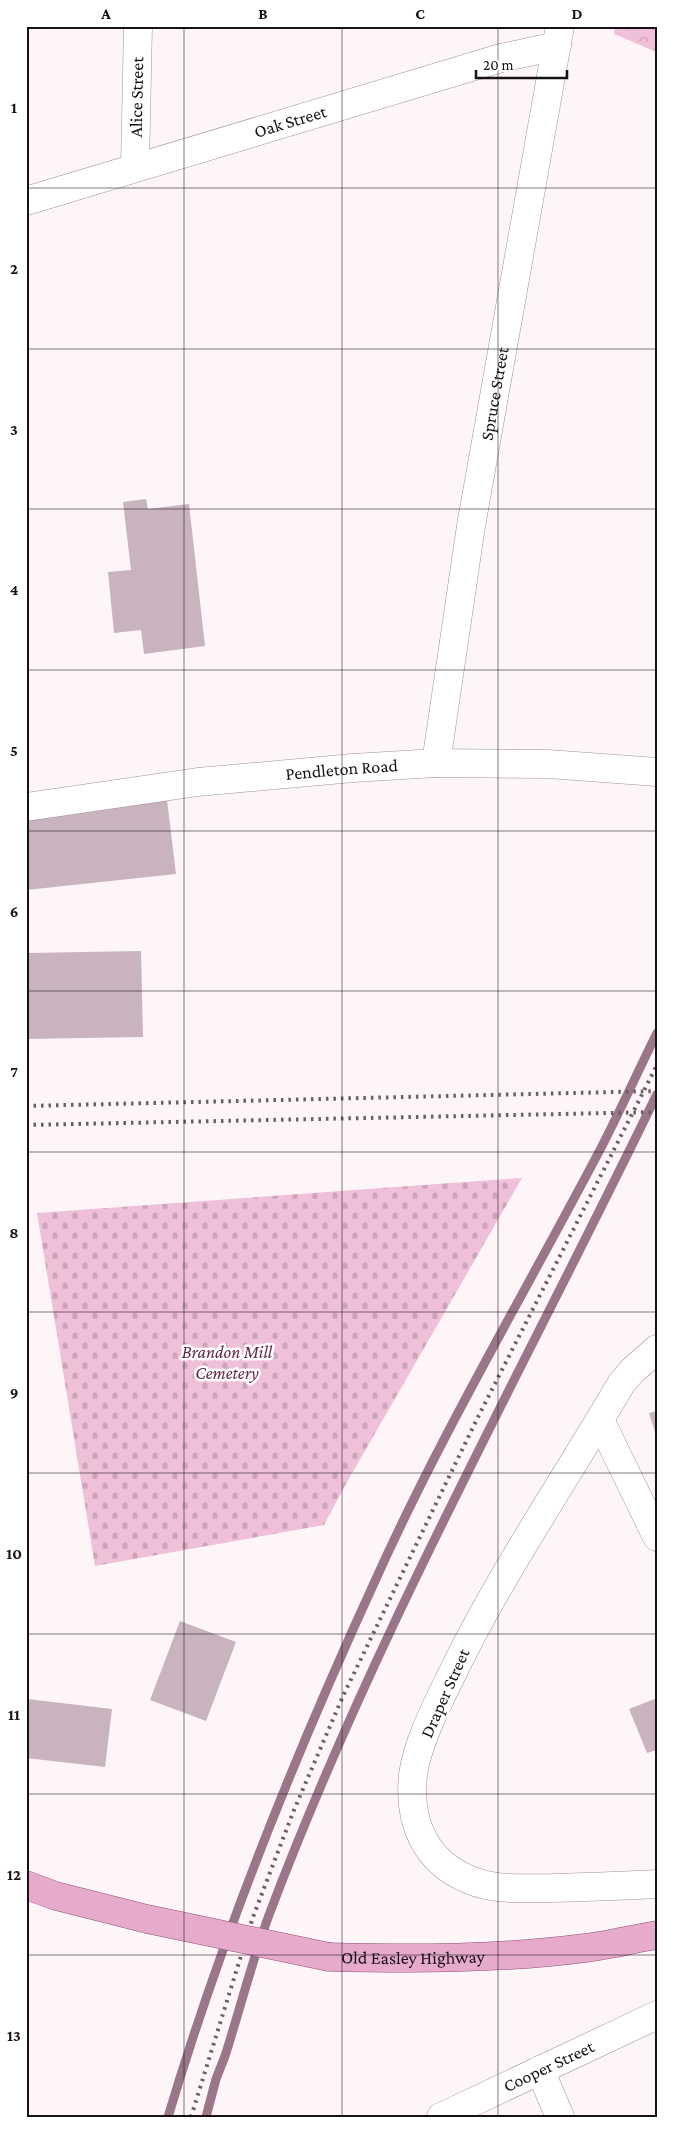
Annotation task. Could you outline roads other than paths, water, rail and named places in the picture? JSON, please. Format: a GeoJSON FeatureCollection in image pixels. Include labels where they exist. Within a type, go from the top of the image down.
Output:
{"type":"FeatureCollection","features":[{"type":"Feature","properties":{"kind":"main road","name":"Old Easley Highway"},"geometry":{"type":"LineString","coordinates":[[26,1885],[56,1896],[147,1919],[329,1957],[414,1959],[500,1954],[585,1948],[657,1935]]}},
{"type":"Feature","properties":{"kind":"street","name":"Alice Street"},"geometry":{"type":"LineString","coordinates":[[135,167],[138,26]]}},
{"type":"Feature","properties":{"kind":"street","name":"Oak Street"},"geometry":{"type":"LineString","coordinates":[[26,201],[502,58],[558,36]]}},
{"type":"Feature","properties":{"kind":"street","name":"Spruce Street"},"geometry":{"type":"LineString","coordinates":[[436,762],[471,526],[558,36]]}},
{"type":"Feature","properties":{"kind":"street","name":"Pendleton Road"},"geometry":{"type":"LineString","coordinates":[[26,807],[198,782],[436,762],[548,764],[657,772]]}},
{"type":"Feature","properties":{"kind":"street","name":"Draper Street"},"geometry":{"type":"LineString","coordinates":[[657,1349],[632,1371],[621,1384],[516,1557],[464,1648],[434,1710],[413,1775],[414,1816],[423,1843],[435,1857],[468,1880],[485,1885],[511,1888],[657,1884]]}},
{"type":"Feature","properties":{"kind":"street"},"geometry":{"type":"LineString","coordinates":[[600,1420],[657,1537]]}},
{"type":"Feature","properties":{"kind":"street","name":"Cooper Street"},"geometry":{"type":"LineString","coordinates":[[441,2117],[657,2015]]}},
{"type":"Feature","properties":{"kind":"street"},"geometry":{"type":"LineString","coordinates":[[540,2070],[560,2117]]}},
{"type":"Feature","properties":{"kind":"waterway"},"geometry":{"type":"LineString","coordinates":[[168,2117],[212,1980],[262,1845],[345,1646],[428,1471],[602,1146],[657,1033]]}},
{"type":"Feature","properties":{"kind":"waterway"},"geometry":{"type":"LineString","coordinates":[[206,2117],[216,2079],[269,1915],[311,1809],[356,1705],[454,1500],[657,1094]]}},
{"type":"Feature","properties":{"kind":"railway"},"geometry":{"type":"LineString","coordinates":[[191,2117],[253,1917],[294,1810],[343,1696],[478,1417],[657,1065]]}},
{"type":"Feature","properties":{"kind":"railway"},"geometry":{"type":"LineString","coordinates":[[26,1106],[657,1091]]}},
{"type":"Feature","properties":{"kind":"railway"},"geometry":{"type":"LineString","coordinates":[[26,1125],[657,1112]]}},
{"type":"Feature","properties":{"kind":"park label","name":"Brandon Mill Cemetery"},"geometry":{"type":"Point","coordinates":[227,1362]}}]}
